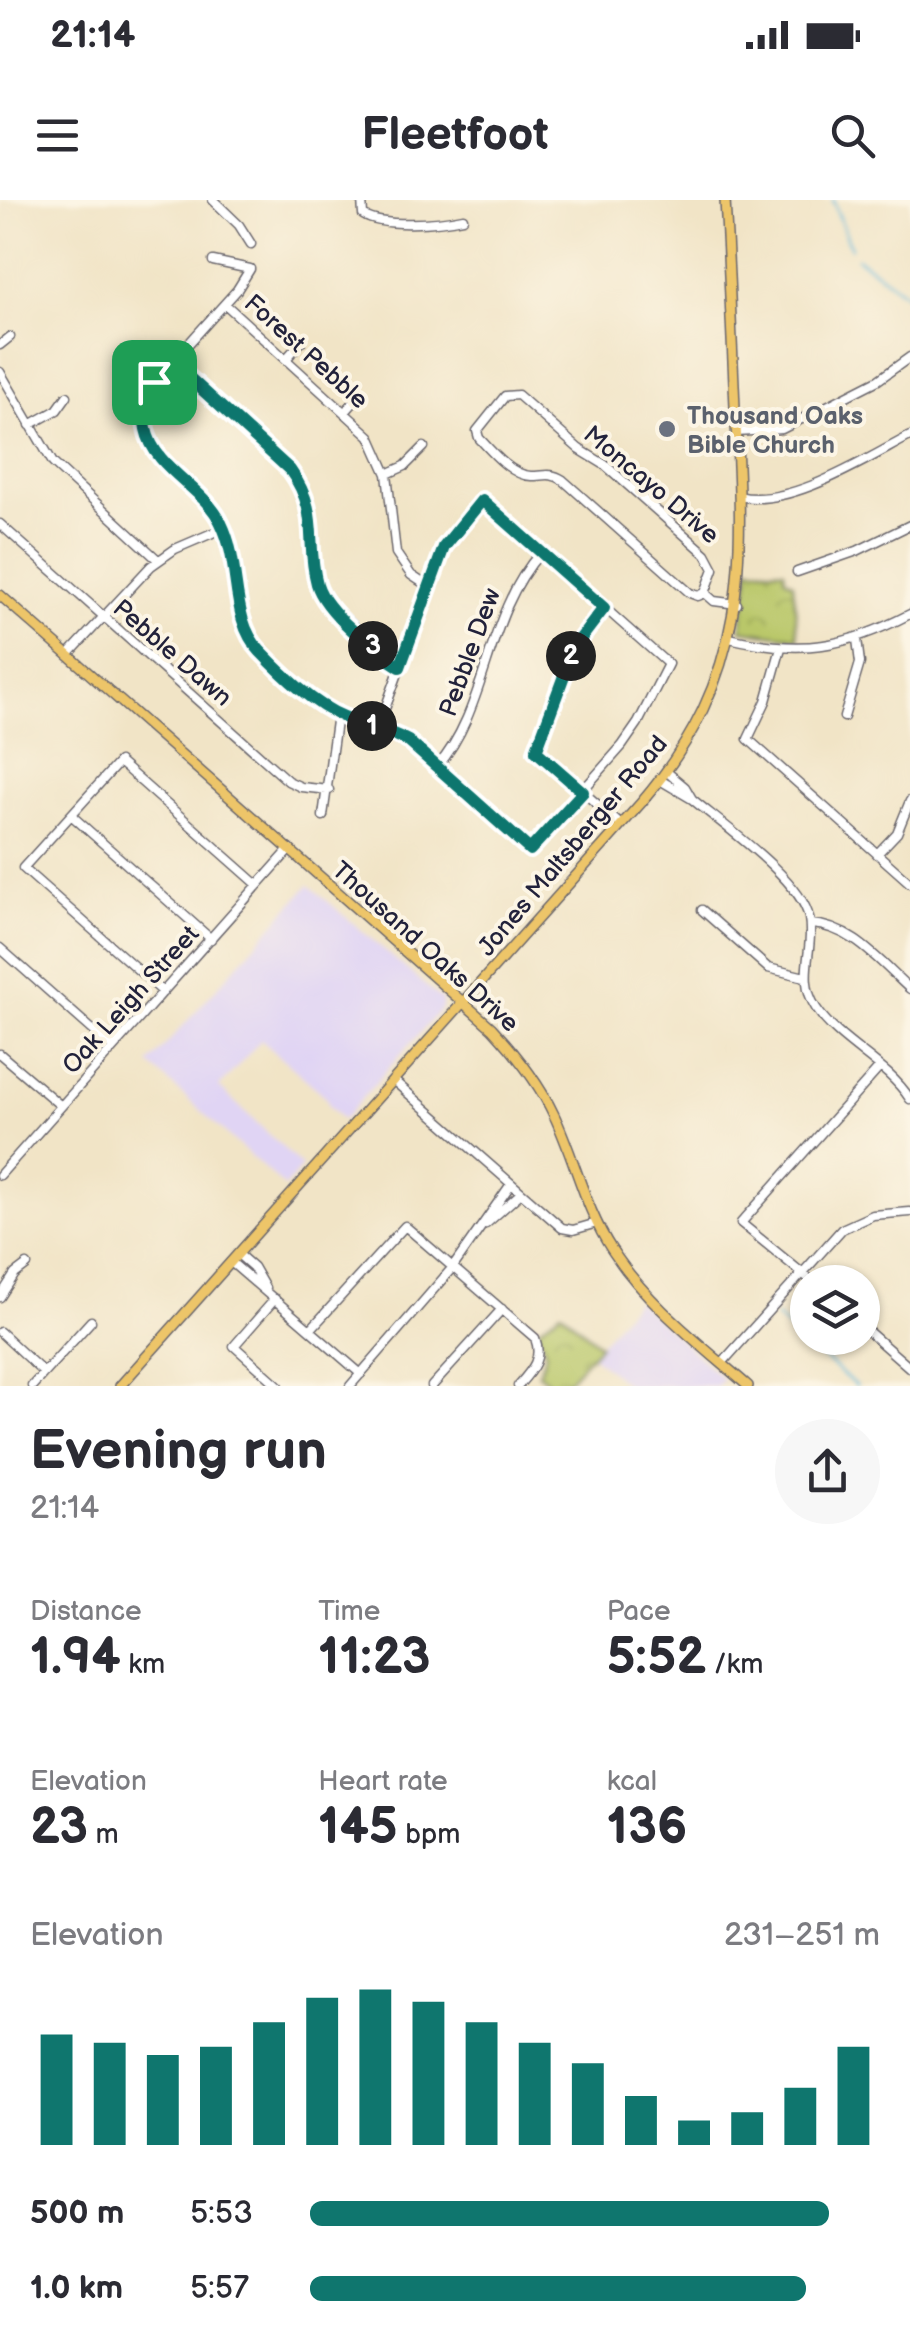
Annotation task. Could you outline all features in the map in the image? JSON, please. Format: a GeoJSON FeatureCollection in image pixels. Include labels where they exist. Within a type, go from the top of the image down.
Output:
{"type":"FeatureCollection","features":[{"type":"Feature","properties":{"kind":"main road","name":"Jones Maltsberger Road"},"geometry":{"type":"LineString","coordinates":[[120,1386],[621,825],[663,776],[704,710],[729,638],[740,560],[725,200]]}},
{"type":"Feature","properties":{"kind":"main road","name":"Thousand Oaks Drive"},"geometry":{"type":"LineString","coordinates":[[0,594],[508,1045],[544,1096],[612,1250],[641,1288],[748,1386]]}},
{"type":"Feature","properties":{"kind":"street"},"geometry":{"type":"LineString","coordinates":[[213,200],[252,244]]}},
{"type":"Feature","properties":{"kind":"street"},"geometry":{"type":"LineString","coordinates":[[362,200],[363,215],[372,220],[430,222],[463,218]]}},
{"type":"Feature","properties":{"kind":"street"},"geometry":{"type":"LineString","coordinates":[[213,262],[250,269],[148,393],[147,434],[152,446],[209,503],[224,528],[234,557],[241,617],[251,640],[312,698],[337,714],[408,741],[530,850],[638,724],[668,664],[482,500],[446,542],[378,728]]}},
{"type":"Feature","properties":{"kind":"street","name":"Forest Pebble"},"geometry":{"type":"LineString","coordinates":[[225,304],[370,436],[387,474],[396,553],[411,575],[429,587]]}},
{"type":"Feature","properties":{"kind":"street"},"geometry":{"type":"LineString","coordinates":[[0,345],[10,337]]}},
{"type":"Feature","properties":{"kind":"street"},"geometry":{"type":"LineString","coordinates":[[286,359],[302,341]]}},
{"type":"Feature","properties":{"kind":"street"},"geometry":{"type":"LineString","coordinates":[[737,432],[782,429],[878,380],[910,357]]}},
{"type":"Feature","properties":{"kind":"street"},"geometry":{"type":"LineString","coordinates":[[172,362],[290,470],[310,508],[320,594],[329,607],[400,667]]}},
{"type":"Feature","properties":{"kind":"street"},"geometry":{"type":"LineString","coordinates":[[0,372],[53,464],[158,560]]}},
{"type":"Feature","properties":{"kind":"street"},"geometry":{"type":"LineString","coordinates":[[345,412],[362,394]]}},
{"type":"Feature","properties":{"kind":"street","name":"Moncayo Drive"},"geometry":{"type":"LineString","coordinates":[[518,395],[706,554],[714,569],[705,594],[690,593],[562,480],[548,473],[529,476],[515,470],[481,441],[476,431],[505,396],[518,395]]}},
{"type":"Feature","properties":{"kind":"street"},"geometry":{"type":"LineString","coordinates":[[30,425],[57,410],[67,396]]}},
{"type":"Feature","properties":{"kind":"street"},"geometry":{"type":"LineString","coordinates":[[761,419],[762,430]]}},
{"type":"Feature","properties":{"kind":"street"},"geometry":{"type":"LineString","coordinates":[[736,420],[796,421]]}},
{"type":"Feature","properties":{"kind":"street"},"geometry":{"type":"LineString","coordinates":[[739,496],[765,499],[818,481],[910,436]]}},
{"type":"Feature","properties":{"kind":"street"},"geometry":{"type":"LineString","coordinates":[[387,474],[405,466],[424,447]]}},
{"type":"Feature","properties":{"kind":"street","name":"Pebble Dawn"},"geometry":{"type":"LineString","coordinates":[[0,524],[288,781],[300,787],[329,790]]}},
{"type":"Feature","properties":{"kind":"street"},"geometry":{"type":"LineString","coordinates":[[797,572],[857,552],[910,525]]}},
{"type":"Feature","properties":{"kind":"street"},"geometry":{"type":"LineString","coordinates":[[68,655],[158,560],[175,548],[224,528]]}},
{"type":"Feature","properties":{"kind":"street","name":"Pebble Dew"},"geometry":{"type":"LineString","coordinates":[[437,767],[458,737],[510,594],[541,552]]}},
{"type":"Feature","properties":{"kind":"street"},"geometry":{"type":"LineString","coordinates":[[705,594],[736,604]]}},
{"type":"Feature","properties":{"kind":"street"},"geometry":{"type":"LineString","coordinates":[[604,608],[575,646],[536,751],[621,825]]}},
{"type":"Feature","properties":{"kind":"street"},"geometry":{"type":"LineString","coordinates":[[729,638],[781,648],[827,646],[857,638],[910,614]]}},
{"type":"Feature","properties":{"kind":"street"},"geometry":{"type":"LineString","coordinates":[[844,717],[860,663],[857,638]]}},
{"type":"Feature","properties":{"kind":"street"},"geometry":{"type":"LineString","coordinates":[[781,648],[766,701],[748,739],[910,882]]}},
{"type":"Feature","properties":{"kind":"street"},"geometry":{"type":"LineString","coordinates":[[323,816],[337,714]]}},
{"type":"Feature","properties":{"kind":"street"},"geometry":{"type":"LineString","coordinates":[[163,992],[23,868],[70,814],[119,762],[258,885]]}},
{"type":"Feature","properties":{"kind":"street"},"geometry":{"type":"LineString","coordinates":[[663,776],[794,886],[805,904],[810,924],[805,976],[808,992],[819,1012],[910,1098]]}},
{"type":"Feature","properties":{"kind":"street"},"geometry":{"type":"LineString","coordinates":[[877,854],[897,832],[910,801]]}},
{"type":"Feature","properties":{"kind":"street"},"geometry":{"type":"LineString","coordinates":[[70,814],[211,938]]}},
{"type":"Feature","properties":{"kind":"street","name":"Oak Leigh Street"},"geometry":{"type":"LineString","coordinates":[[0,1175],[290,850]]}},
{"type":"Feature","properties":{"kind":"street"},"geometry":{"type":"LineString","coordinates":[[702,910],[768,968],[805,976]]}},
{"type":"Feature","properties":{"kind":"street"},"geometry":{"type":"LineString","coordinates":[[810,924],[832,926],[850,936],[910,988]]}},
{"type":"Feature","properties":{"kind":"street"},"geometry":{"type":"LineString","coordinates":[[0,948],[113,1048]]}},
{"type":"Feature","properties":{"kind":"street"},"geometry":{"type":"LineString","coordinates":[[0,1054],[60,1106]]}},
{"type":"Feature","properties":{"kind":"street"},"geometry":{"type":"LineString","coordinates":[[791,1265],[742,1223],[880,1067]]}},
{"type":"Feature","properties":{"kind":"street"},"geometry":{"type":"LineString","coordinates":[[393,1080],[562,1228],[573,1230],[597,1223]]}},
{"type":"Feature","properties":{"kind":"street"},"geometry":{"type":"LineString","coordinates":[[0,1158],[9,1165]]}},
{"type":"Feature","properties":{"kind":"street"},"geometry":{"type":"LineString","coordinates":[[486,1224],[495,1203],[511,1184]]}},
{"type":"Feature","properties":{"kind":"street"},"geometry":{"type":"LineString","coordinates":[[350,1386],[486,1224],[521,1193]]}},
{"type":"Feature","properties":{"kind":"street"},"geometry":{"type":"LineString","coordinates":[[807,1265],[849,1224],[873,1214],[910,1212]]}},
{"type":"Feature","properties":{"kind":"street"},"geometry":{"type":"LineString","coordinates":[[310,1330],[406,1226],[535,1338],[539,1351],[536,1364],[518,1386]]}},
{"type":"Feature","properties":{"kind":"street"},"geometry":{"type":"LineString","coordinates":[[234,1258],[360,1374]]}},
{"type":"Feature","properties":{"kind":"street"},"geometry":{"type":"LineString","coordinates":[[0,1297],[14,1274],[27,1265]]}},
{"type":"Feature","properties":{"kind":"street"},"geometry":{"type":"LineString","coordinates":[[722,1363],[790,1285]]}},
{"type":"Feature","properties":{"kind":"street"},"geometry":{"type":"LineString","coordinates":[[275,1299],[234,1346],[279,1386]]}},
{"type":"Feature","properties":{"kind":"street"},"geometry":{"type":"LineString","coordinates":[[432,1386],[502,1309]]}},
{"type":"Feature","properties":{"kind":"street"},"geometry":{"type":"LineString","coordinates":[[32,1386],[91,1321]]}},
{"type":"Feature","properties":{"kind":"street"},"geometry":{"type":"LineString","coordinates":[[0,1332],[44,1373]]}},
{"type":"Feature","properties":{"kind":"street"},"geometry":{"type":"LineString","coordinates":[[880,1342],[910,1368]]}},
{"type":"Feature","properties":{"kind":"shaded area"},"geometry":{"type":"Polygon","coordinates":[[[309,885],[442,1000],[442,1008],[343,1120],[325,1096],[261,1040],[219,1087],[302,1166],[285,1187],[149,1064],[309,885]]]}},
{"type":"Feature","properties":{"kind":"shaded area"},"geometry":{"type":"Polygon","coordinates":[[[636,1300],[723,1379],[717,1386],[628,1386],[591,1355],[636,1300]]]}},
{"type":"Feature","properties":{"kind":"green space"},"geometry":{"type":"Polygon","coordinates":[[[750,568],[784,570],[785,578],[793,583],[798,638],[741,630],[750,568]]]}},
{"type":"Feature","properties":{"kind":"green space"},"geometry":{"type":"Polygon","coordinates":[[[561,1311],[600,1345],[563,1386],[554,1386],[538,1373],[546,1353],[537,1330],[561,1311]]]}},
{"type":"Feature","properties":{"kind":"waterway"},"geometry":{"type":"LineString","coordinates":[[833,200],[851,248]]}},
{"type":"Feature","properties":{"kind":"waterway"},"geometry":{"type":"LineString","coordinates":[[857,258],[910,297]]}},
{"type":"Feature","properties":{"kind":"waterway"},"geometry":{"type":"LineString","coordinates":[[776,1317],[856,1386]]}},
{"type":"Feature","properties":{"kind":"place","name":"Thousand Oaks Bible Church"},"geometry":{"type":"Point","coordinates":[667,429]}},
{"type":"Feature","properties":{"kind":"route"},"geometry":{"type":"LineString","coordinates":[[172,362],[282,460],[302,488],[310,508],[320,594],[329,607],[400,667],[444,547],[482,500],[604,608],[575,646],[536,751],[583,792],[530,850],[408,741],[324,706],[256,647],[241,617],[234,557],[221,523],[209,503],[160,456],[149,439],[146,399],[154,382],[172,362]]}}]}
